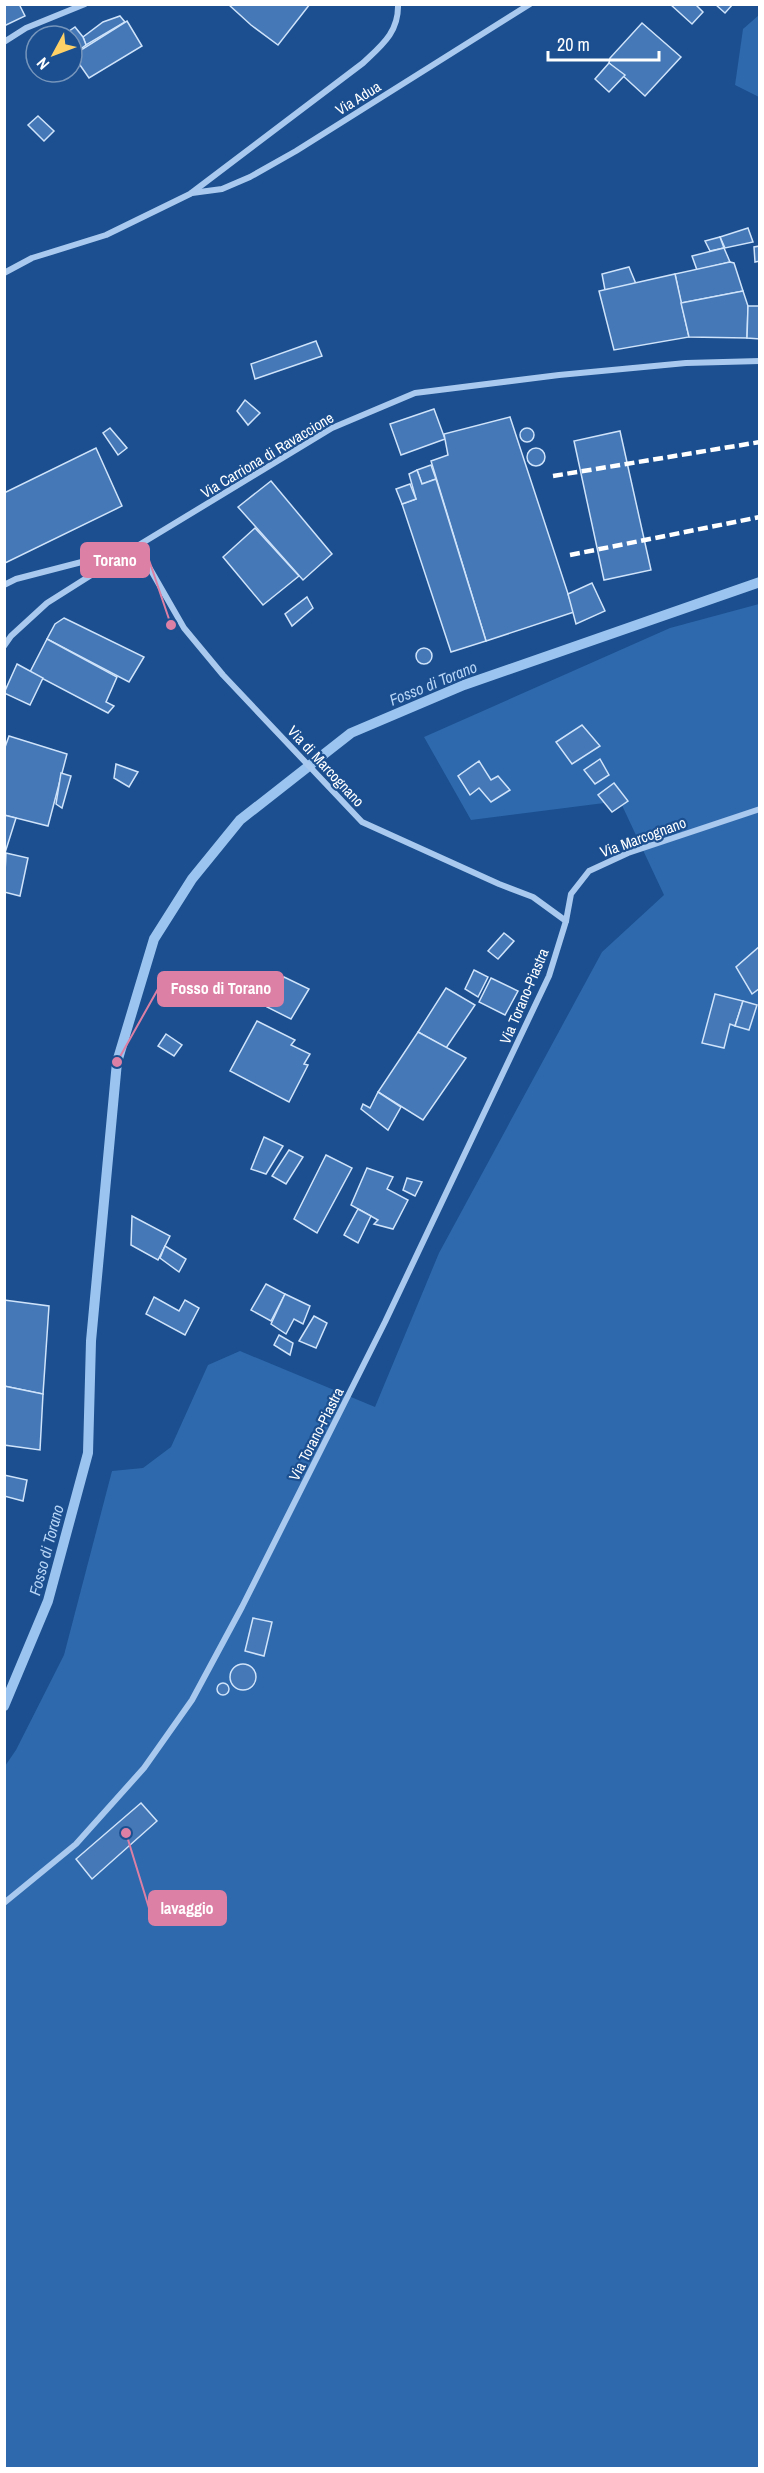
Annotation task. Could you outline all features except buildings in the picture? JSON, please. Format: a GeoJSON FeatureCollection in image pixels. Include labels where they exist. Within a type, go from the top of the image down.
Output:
{"type":"FeatureCollection","features":[{"type":"Feature","properties":{"kind":"street"},"geometry":{"type":"LineString","coordinates":[[4,42],[26,28],[85,4]]}},
{"type":"Feature","properties":{"kind":"street","name":"Via Adua"},"geometry":{"type":"LineString","coordinates":[[4,273],[32,258],[106,235],[190,194],[363,63],[383,44],[397,24],[399,4]]}},
{"type":"Feature","properties":{"kind":"street","name":"Via Adua"},"geometry":{"type":"LineString","coordinates":[[190,194],[222,189],[250,177],[296,151],[530,4]]}},
{"type":"Feature","properties":{"kind":"street","name":"Via Carriona di Ravaccione"},"geometry":{"type":"LineString","coordinates":[[4,646],[11,636],[47,603],[134,548],[332,428],[415,393],[640,367],[759,361]]}},
{"type":"Feature","properties":{"kind":"street"},"geometry":{"type":"LineString","coordinates":[[4,585],[16,579],[134,548]]}},
{"type":"Feature","properties":{"kind":"street","name":"Via di Marcognano"},"geometry":{"type":"LineString","coordinates":[[134,548],[145,561],[183,628],[223,675],[362,822],[533,897],[566,921]]}},
{"type":"Feature","properties":{"kind":"street","name":"Via Marcognano"},"geometry":{"type":"LineString","coordinates":[[566,921],[571,894],[589,871],[628,854],[759,809]]}},
{"type":"Feature","properties":{"kind":"street","name":"Via Torano-Piastra"},"geometry":{"type":"LineString","coordinates":[[4,1903],[76,1844],[144,1768],[192,1700],[242,1607],[386,1322],[549,976],[566,921]]}},
{"type":"Feature","properties":{"kind":"shaded area"},"geometry":{"type":"Polygon","coordinates":[[[759,15],[759,97],[735,85],[743,29],[759,15]]]}},
{"type":"Feature","properties":{"kind":"shaded area"},"geometry":{"type":"Polygon","coordinates":[[[759,604],[759,2468],[5,2468],[5,1766],[16,1750],[64,1655],[112,1471],[143,1468],[171,1447],[208,1365],[240,1351],[375,1407],[439,1253],[602,952],[664,895],[620,801],[471,820],[424,737],[670,628],[759,604]]]}},
{"type":"Feature","properties":{"kind":"waterway","name":"Fosso di Torano"},"geometry":{"type":"LineString","coordinates":[[4,1706],[48,1601],[88,1453],[91,1341],[117,1062],[154,939],[192,879],[240,820],[351,733],[464,685],[760,582]]}},
{"type":"Feature","properties":{"kind":"railway"},"geometry":{"type":"LineString","coordinates":[[553,476],[760,442]]}},
{"type":"Feature","properties":{"kind":"railway"},"geometry":{"type":"LineString","coordinates":[[570,555],[760,517]]}},
{"type":"Feature","properties":{"kind":"place","name":"Torano"},"geometry":{"type":"Point","coordinates":[171,625]}},
{"type":"Feature","properties":{"kind":"place","name":"Fosso di Torano"},"geometry":{"type":"Point","coordinates":[117,1062]}},
{"type":"Feature","properties":{"kind":"place","name":"lavaggio"},"geometry":{"type":"Point","coordinates":[126,1833]}}]}
